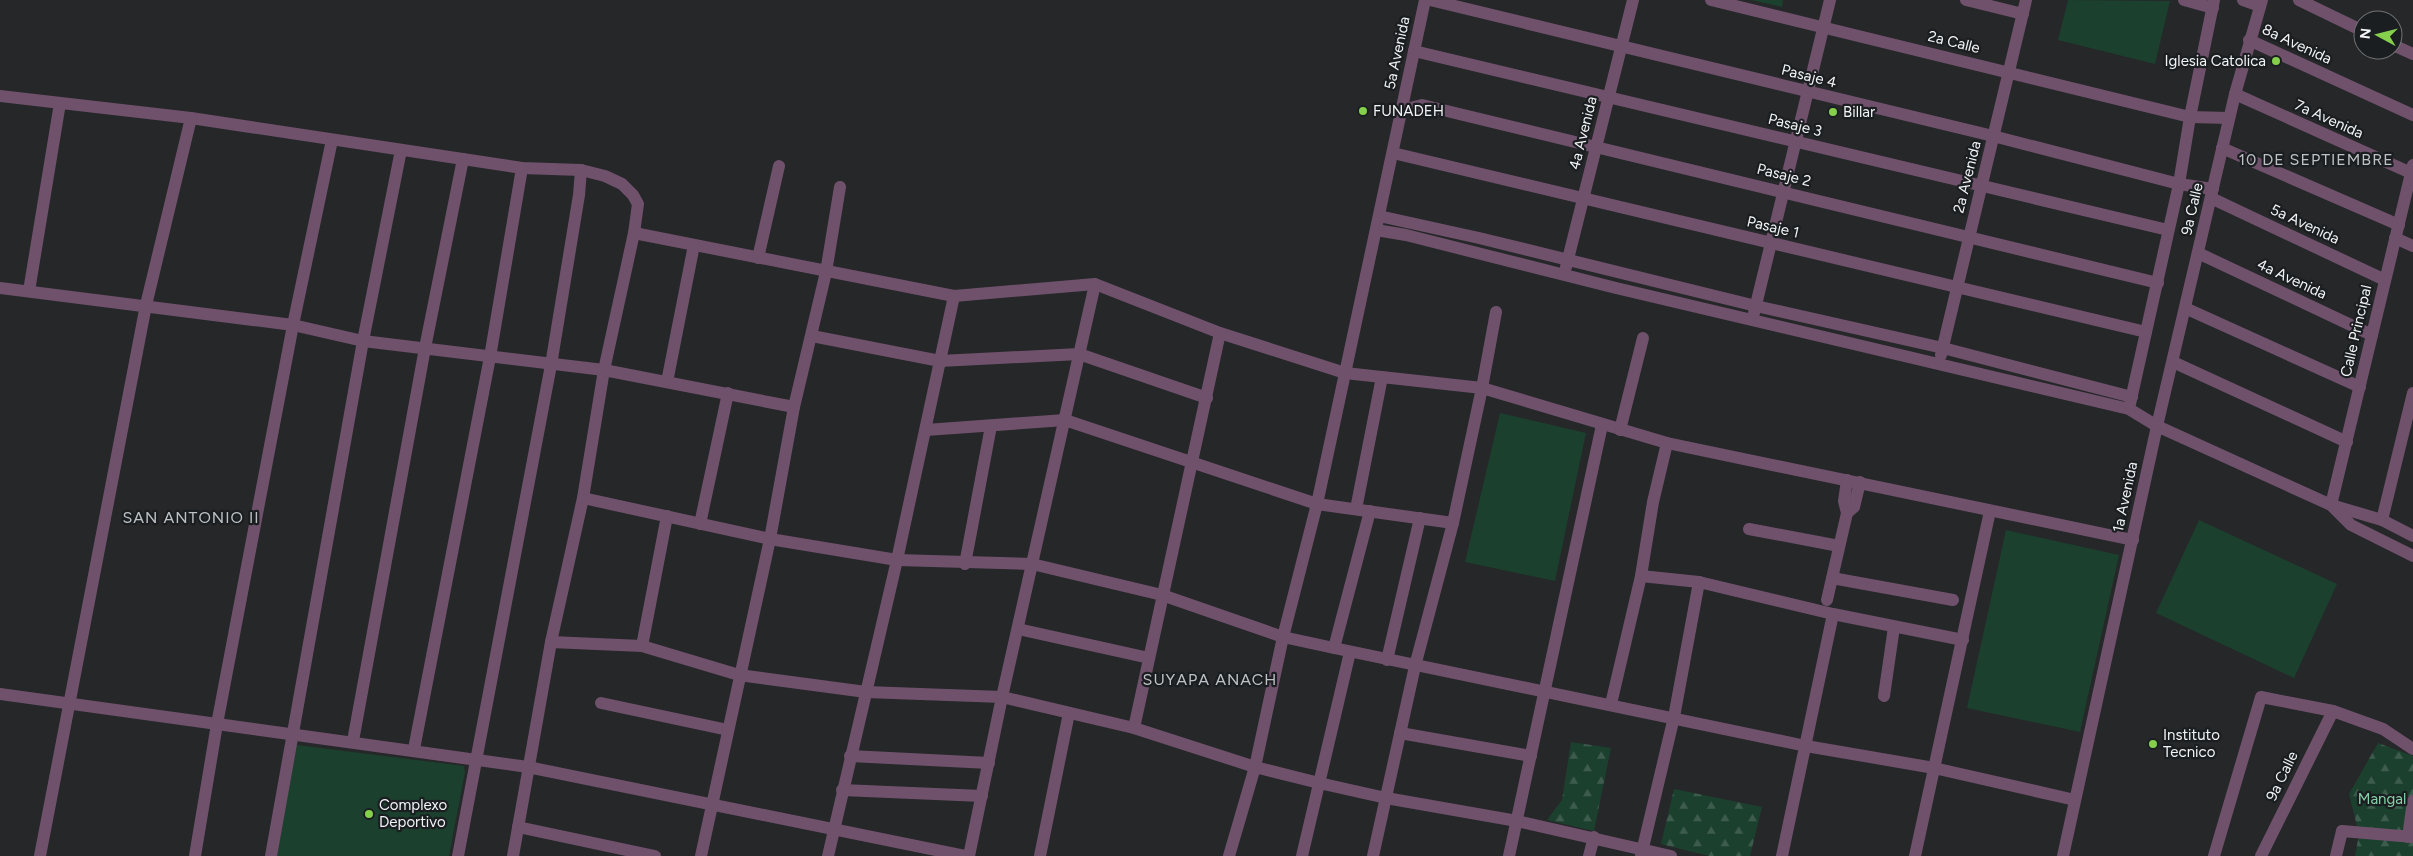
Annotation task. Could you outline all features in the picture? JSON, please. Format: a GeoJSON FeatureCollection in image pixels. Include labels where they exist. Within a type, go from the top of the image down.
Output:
{"type":"FeatureCollection","features":[{"type":"Feature","properties":{"kind":"street","name":"5a Avenida"},"geometry":{"type":"LineString","coordinates":[[1229,856],[1255,767],[1283,637],[1317,504],[1425,0]]}},
{"type":"Feature","properties":{"kind":"street","name":"Pasaje 4"},"geometry":{"type":"LineString","coordinates":[[1430,0],[1994,136],[2179,184]]}},
{"type":"Feature","properties":{"kind":"street","name":"4a Avenida"},"geometry":{"type":"LineString","coordinates":[[1564,274],[1633,0]]}},
{"type":"Feature","properties":{"kind":"street","name":"2a Calle"},"geometry":{"type":"LineString","coordinates":[[1711,0],[2190,117],[2229,118]]}},
{"type":"Feature","properties":{"kind":"street"},"geometry":{"type":"LineString","coordinates":[[1752,320],[1830,0]]}},
{"type":"Feature","properties":{"kind":"street"},"geometry":{"type":"LineString","coordinates":[[1966,0],[2023,14]]}},
{"type":"Feature","properties":{"kind":"street","name":"2a Avenida"},"geometry":{"type":"LineString","coordinates":[[1939,362],[2026,0]]}},
{"type":"Feature","properties":{"kind":"street"},"geometry":{"type":"LineString","coordinates":[[2131,403],[2179,184],[2190,117],[2213,4],[2184,0]]}},
{"type":"Feature","properties":{"kind":"street"},"geometry":{"type":"LineString","coordinates":[[2242,0],[2261,3]]}},
{"type":"Feature","properties":{"kind":"street"},"geometry":{"type":"LineString","coordinates":[[2299,0],[2353,26]]}},
{"type":"Feature","properties":{"kind":"street","name":"9a Calle"},"geometry":{"type":"LineString","coordinates":[[2158,426],[2229,118],[2249,40],[2261,3]]}},
{"type":"Feature","properties":{"kind":"street","name":"8a Avenida"},"geometry":{"type":"LineString","coordinates":[[2249,40],[2413,116]]}},
{"type":"Feature","properties":{"kind":"street","name":"Pasaje 3"},"geometry":{"type":"LineString","coordinates":[[1414,51],[2168,230]]}},
{"type":"Feature","properties":{"kind":"street","name":"7a Avenida"},"geometry":{"type":"LineString","coordinates":[[2235,94],[2412,169]]}},
{"type":"Feature","properties":{"kind":"street"},"geometry":{"type":"LineString","coordinates":[[0,96],[191,118],[522,168],[581,170],[605,176],[622,184],[633,195],[638,204],[634,233],[604,370],[583,498],[551,642],[513,856]]}},
{"type":"Feature","properties":{"kind":"street"},"geometry":{"type":"LineString","coordinates":[[28,291],[60,103]]}},
{"type":"Feature","properties":{"kind":"street","name":"Pasaje 2"},"geometry":{"type":"LineString","coordinates":[[1402,110],[1422,105],[2158,283]]}},
{"type":"Feature","properties":{"kind":"street"},"geometry":{"type":"LineString","coordinates":[[40,856],[146,305],[191,118]]}},
{"type":"Feature","properties":{"kind":"street"},"geometry":{"type":"LineString","coordinates":[[195,856],[217,724],[293,325],[332,140]]}},
{"type":"Feature","properties":{"kind":"street"},"geometry":{"type":"LineString","coordinates":[[2222,148],[2399,225]]}},
{"type":"Feature","properties":{"kind":"street"},"geometry":{"type":"LineString","coordinates":[[270,856],[363,340],[401,150]]}},
{"type":"Feature","properties":{"kind":"street","name":"Pasaje 1"},"geometry":{"type":"LineString","coordinates":[[1392,153],[2146,332]]}},
{"type":"Feature","properties":{"kind":"street"},"geometry":{"type":"LineString","coordinates":[[352,741],[425,348],[463,159]]}},
{"type":"Feature","properties":{"kind":"street"},"geometry":{"type":"LineString","coordinates":[[758,258],[779,166]]}},
{"type":"Feature","properties":{"kind":"street"},"geometry":{"type":"LineString","coordinates":[[414,749],[490,357],[522,168]]}},
{"type":"Feature","properties":{"kind":"street","name":"Calle Principal"},"geometry":{"type":"LineString","coordinates":[[2331,505],[2412,169]]}},
{"type":"Feature","properties":{"kind":"street"},"geometry":{"type":"LineString","coordinates":[[458,856],[551,365],[579,196],[581,170]]}},
{"type":"Feature","properties":{"kind":"street","name":"5a Avenida"},"geometry":{"type":"LineString","coordinates":[[2179,184],[2212,194],[2386,280]]}},
{"type":"Feature","properties":{"kind":"street"},"geometry":{"type":"LineString","coordinates":[[701,856],[770,539],[794,406],[826,272],[840,187]]}},
{"type":"Feature","properties":{"kind":"street"},"geometry":{"type":"LineString","coordinates":[[1379,216],[1756,306],[1943,348],[2131,403],[2158,426],[2331,505],[2382,520],[2413,536]]}},
{"type":"Feature","properties":{"kind":"street"},"geometry":{"type":"LineString","coordinates":[[1376,230],[1406,235],[1752,320],[2131,403]]}},
{"type":"Feature","properties":{"kind":"street"},"geometry":{"type":"LineString","coordinates":[[634,233],[954,296],[1095,284],[1220,332],[1345,373],[1482,388],[1667,443],[2133,540]]}},
{"type":"Feature","properties":{"kind":"street"},"geometry":{"type":"LineString","coordinates":[[2395,238],[2413,246]]}},
{"type":"Feature","properties":{"kind":"street"},"geometry":{"type":"LineString","coordinates":[[667,382],[694,245]]}},
{"type":"Feature","properties":{"kind":"street","name":"4a Avenida"},"geometry":{"type":"LineString","coordinates":[[2198,253],[2372,335]]}},
{"type":"Feature","properties":{"kind":"street"},"geometry":{"type":"LineString","coordinates":[[0,694],[292,735],[476,758],[713,803],[967,856],[982,796],[1002,697],[1095,284]]}},
{"type":"Feature","properties":{"kind":"street"},"geometry":{"type":"LineString","coordinates":[[0,288],[146,305],[293,325],[363,340],[551,365],[604,370],[794,406]]}},
{"type":"Feature","properties":{"kind":"street"},"geometry":{"type":"LineString","coordinates":[[828,856],[897,560],[954,296]]}},
{"type":"Feature","properties":{"kind":"street"},"geometry":{"type":"LineString","coordinates":[[2185,308],[2360,387]]}},
{"type":"Feature","properties":{"kind":"street"},"geometry":{"type":"LineString","coordinates":[[1373,856],[1415,666],[1453,523],[1496,312]]}},
{"type":"Feature","properties":{"kind":"street"},"geometry":{"type":"LineString","coordinates":[[1134,728],[1193,464],[1220,332]]}},
{"type":"Feature","properties":{"kind":"street"},"geometry":{"type":"LineString","coordinates":[[812,336],[940,361],[1080,354],[1207,398]]}},
{"type":"Feature","properties":{"kind":"street"},"geometry":{"type":"LineString","coordinates":[[1620,430],[1643,338]]}},
{"type":"Feature","properties":{"kind":"street"},"geometry":{"type":"LineString","coordinates":[[2173,362],[2346,442]]}},
{"type":"Feature","properties":{"kind":"street"},"geometry":{"type":"LineString","coordinates":[[1356,509],[1382,377]]}},
{"type":"Feature","properties":{"kind":"street"},"geometry":{"type":"LineString","coordinates":[[700,524],[728,393]]}},
{"type":"Feature","properties":{"kind":"street"},"geometry":{"type":"LineString","coordinates":[[2382,520],[2413,393]]}},
{"type":"Feature","properties":{"kind":"street"},"geometry":{"type":"LineString","coordinates":[[926,430],[1065,420],[1317,504],[1453,523]]}},
{"type":"Feature","properties":{"kind":"street"},"geometry":{"type":"LineString","coordinates":[[1509,856],[1602,425]]}},
{"type":"Feature","properties":{"kind":"street"},"geometry":{"type":"LineString","coordinates":[[965,564],[991,426]]}},
{"type":"Feature","properties":{"kind":"street","name":"1a Avenida"},"geometry":{"type":"LineString","coordinates":[[2063,856],[2158,426]]}},
{"type":"Feature","properties":{"kind":"street"},"geometry":{"type":"LineString","coordinates":[[1611,704],[1641,576],[1653,502],[1667,443]]}},
{"type":"Feature","properties":{"kind":"street"},"geometry":{"type":"LineString","coordinates":[[1827,600],[1847,513],[1844,500],[1846,480]]}},
{"type":"Feature","properties":{"kind":"street"},"geometry":{"type":"LineString","coordinates":[[1847,513],[1854,507],[1860,482]]}},
{"type":"Feature","properties":{"kind":"street"},"geometry":{"type":"LineString","coordinates":[[583,498],[770,539],[897,560],[965,564],[1032,564],[1162,596],[1283,637],[1806,746],[1934,768],[2075,800]]}},
{"type":"Feature","properties":{"kind":"street"},"geometry":{"type":"LineString","coordinates":[[2331,505],[2351,525],[2413,556]]}},
{"type":"Feature","properties":{"kind":"street"},"geometry":{"type":"LineString","coordinates":[[1334,648],[1370,511]]}},
{"type":"Feature","properties":{"kind":"street"},"geometry":{"type":"LineString","coordinates":[[1915,856],[1990,511]]}},
{"type":"Feature","properties":{"kind":"street"},"geometry":{"type":"LineString","coordinates":[[642,646],[667,516]]}},
{"type":"Feature","properties":{"kind":"street"},"geometry":{"type":"LineString","coordinates":[[1387,660],[1420,518]]}},
{"type":"Feature","properties":{"kind":"street"},"geometry":{"type":"LineString","coordinates":[[1750,529],[1839,546]]}},
{"type":"Feature","properties":{"kind":"street"},"geometry":{"type":"LineString","coordinates":[[1641,576],[1699,582],[1833,614],[1963,640]]}},
{"type":"Feature","properties":{"kind":"street"},"geometry":{"type":"LineString","coordinates":[[1832,578],[1954,600]]}},
{"type":"Feature","properties":{"kind":"street"},"geometry":{"type":"LineString","coordinates":[[1641,852],[1674,717],[1699,582]]}},
{"type":"Feature","properties":{"kind":"street"},"geometry":{"type":"LineString","coordinates":[[1782,856],[1833,614]]}},
{"type":"Feature","properties":{"kind":"street"},"geometry":{"type":"LineString","coordinates":[[1884,696],[1894,626]]}},
{"type":"Feature","properties":{"kind":"street"},"geometry":{"type":"LineString","coordinates":[[1018,629],[1149,658]]}},
{"type":"Feature","properties":{"kind":"street"},"geometry":{"type":"LineString","coordinates":[[551,642],[642,646],[740,675],[866,692],[1002,697],[1134,728],[1255,767],[1319,783],[1386,798],[1517,820],[1594,837],[1641,852],[1671,856]]}},
{"type":"Feature","properties":{"kind":"street"},"geometry":{"type":"LineString","coordinates":[[1302,856],[1350,652]]}},
{"type":"Feature","properties":{"kind":"street"},"geometry":{"type":"LineString","coordinates":[[2214,856],[2261,697],[2332,711],[2383,729],[2413,749]]}},
{"type":"Feature","properties":{"kind":"street"},"geometry":{"type":"LineString","coordinates":[[600,702],[728,730]]}},
{"type":"Feature","properties":{"kind":"street","name":"9a Calle"},"geometry":{"type":"LineString","coordinates":[[2261,856],[2332,711]]}},
{"type":"Feature","properties":{"kind":"street"},"geometry":{"type":"LineString","coordinates":[[1040,856],[1069,713]]}},
{"type":"Feature","properties":{"kind":"street"},"geometry":{"type":"LineString","coordinates":[[1400,733],[1532,756]]}},
{"type":"Feature","properties":{"kind":"street"},"geometry":{"type":"LineString","coordinates":[[850,756],[989,763]]}},
{"type":"Feature","properties":{"kind":"street"},"geometry":{"type":"LineString","coordinates":[[842,790],[982,796]]}},
{"type":"Feature","properties":{"kind":"street"},"geometry":{"type":"LineString","coordinates":[[2336,856],[2342,831],[2410,837],[2413,801]]}},
{"type":"Feature","properties":{"kind":"street"},"geometry":{"type":"LineString","coordinates":[[518,827],[655,856]]}},
{"type":"Feature","properties":{"kind":"street"},"geometry":{"type":"LineString","coordinates":[[1589,856],[1594,837]]}},
{"type":"Feature","properties":{"kind":"green space"},"geometry":{"type":"Polygon","coordinates":[[[1751,0],[1783,0],[1782,7],[1751,0]]]}},
{"type":"Feature","properties":{"kind":"green space"},"geometry":{"type":"Polygon","coordinates":[[[2068,0],[2170,1],[2155,64],[2058,40],[2068,0]]]}},
{"type":"Feature","properties":{"kind":"green space"},"geometry":{"type":"Polygon","coordinates":[[[1500,413],[1586,433],[1555,581],[1465,562],[1500,413]]]}},
{"type":"Feature","properties":{"kind":"green space"},"geometry":{"type":"Polygon","coordinates":[[[2199,520],[2337,584],[2294,678],[2156,613],[2199,520]]]}},
{"type":"Feature","properties":{"kind":"green space"},"geometry":{"type":"Polygon","coordinates":[[[2006,530],[2119,555],[2080,732],[1967,708],[2006,530]]]}},
{"type":"Feature","properties":{"kind":"green space"},"geometry":{"type":"Polygon","coordinates":[[[1571,742],[1611,748],[1594,831],[1547,820],[1562,800],[1571,742]]]}},
{"type":"Feature","properties":{"kind":"green space","name":"Mangal"},"geometry":{"type":"Polygon","coordinates":[[[2378,743],[2413,756],[2413,856],[2355,856],[2359,834],[2349,794],[2378,743]]]}},
{"type":"Feature","properties":{"kind":"green space","name":"Complexo Deportivo"},"geometry":{"type":"Polygon","coordinates":[[[297,745],[464,766],[465,772],[449,856],[274,856],[297,745]]]}},
{"type":"Feature","properties":{"kind":"green space"},"geometry":{"type":"Polygon","coordinates":[[[1674,789],[1762,807],[1750,856],[1709,856],[1661,844],[1674,789]]]}},
{"type":"Feature","properties":{"kind":"place","name":"Iglesia Catolica"},"geometry":{"type":"Point","coordinates":[2276,61]}},
{"type":"Feature","properties":{"kind":"place","name":"FUNADEH"},"geometry":{"type":"Point","coordinates":[1363,111]}},
{"type":"Feature","properties":{"kind":"place","name":"Billar"},"geometry":{"type":"Point","coordinates":[1833,112]}},
{"type":"Feature","properties":{"kind":"place","name":"Instituto Tecnico"},"geometry":{"type":"Point","coordinates":[2153,744]}},
{"type":"Feature","properties":{"kind":"place","name":"Complexo Deportivo"},"geometry":{"type":"Point","coordinates":[369,814]}},
{"type":"Feature","properties":{"kind":"district","name":"10 DE SEPTIEMBRE"},"geometry":{"type":"Point","coordinates":[2316,159]}},
{"type":"Feature","properties":{"kind":"district","name":"SAN ANTONIO II"},"geometry":{"type":"Point","coordinates":[191,517]}},
{"type":"Feature","properties":{"kind":"district","name":"SUYAPA ANACH"},"geometry":{"type":"Point","coordinates":[1210,679]}}]}
